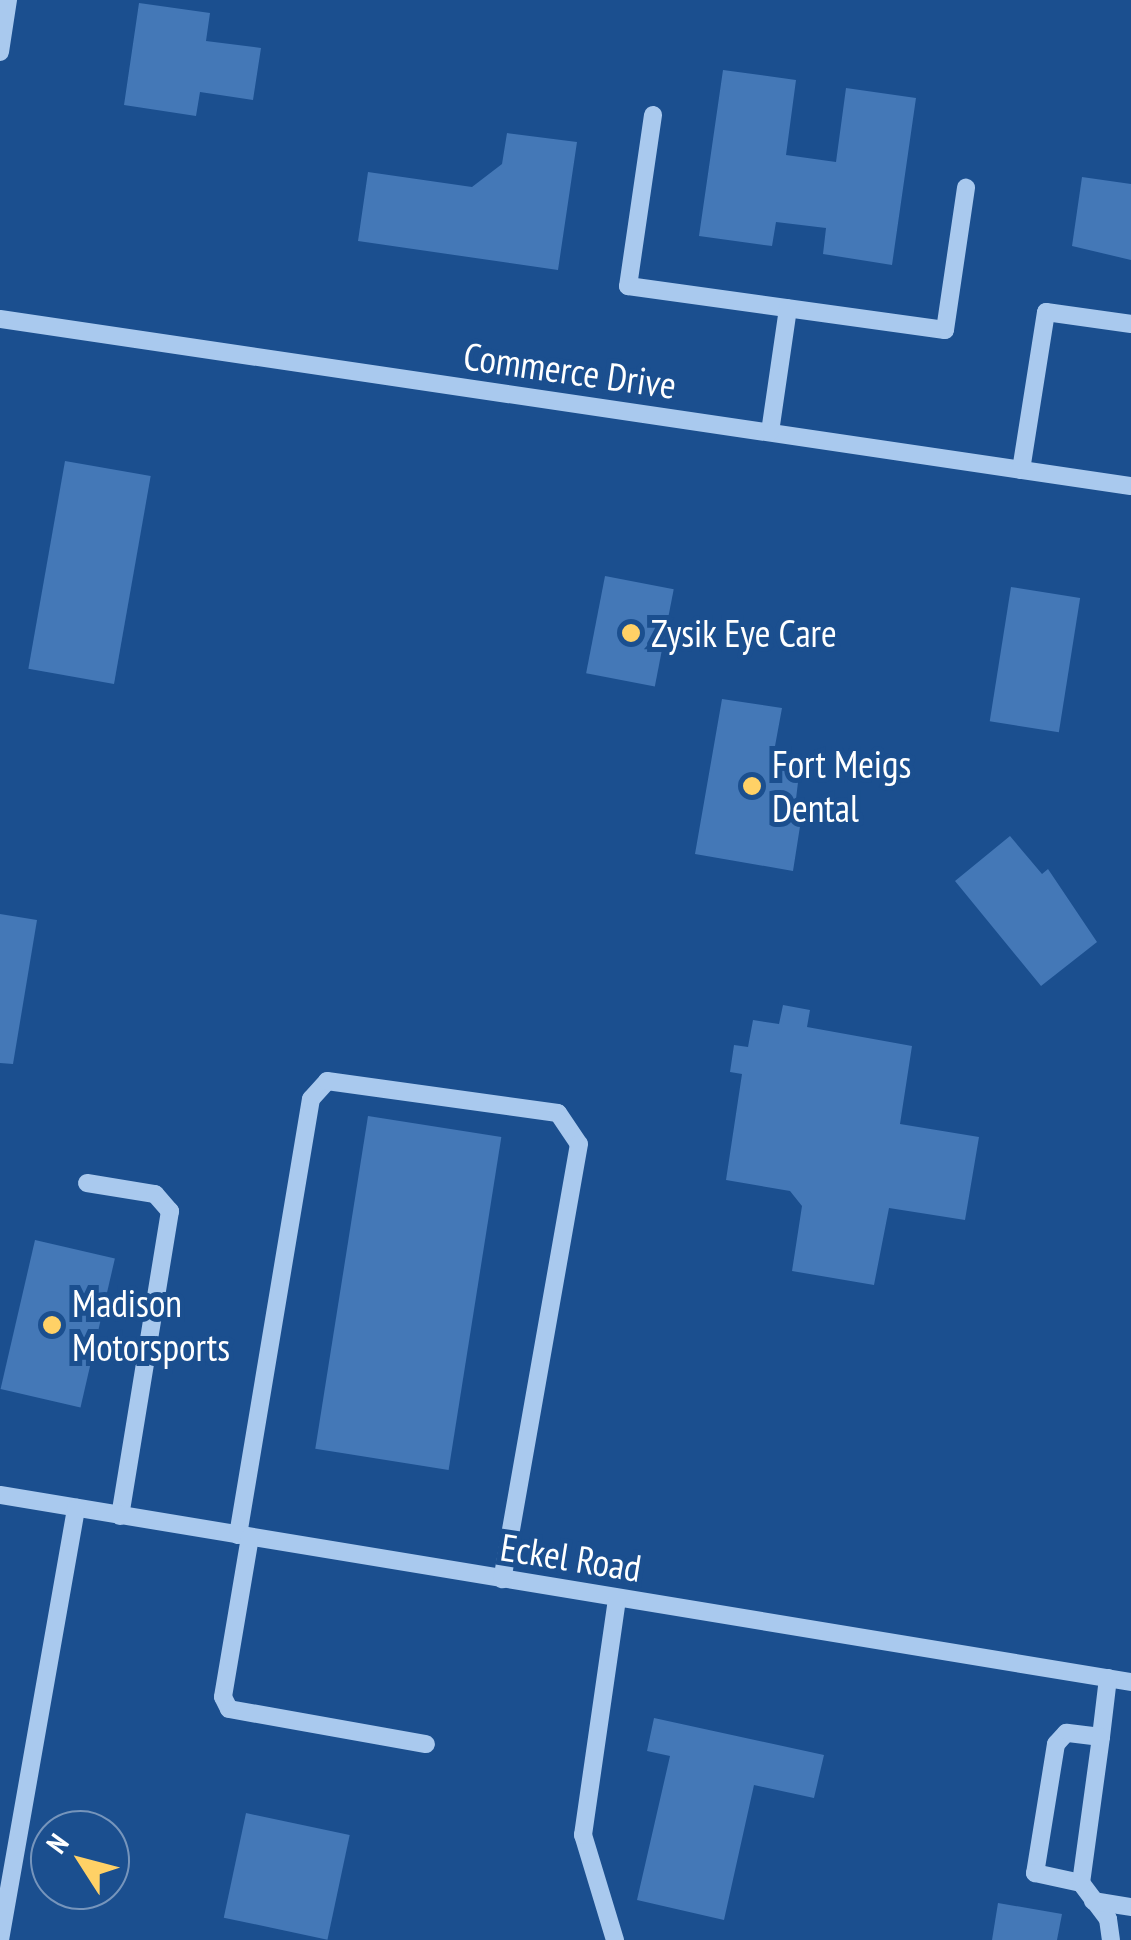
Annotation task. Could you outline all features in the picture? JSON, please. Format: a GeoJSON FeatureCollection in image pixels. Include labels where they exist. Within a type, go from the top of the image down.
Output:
{"type":"FeatureCollection","features":[{"type":"Feature","properties":{"kind":"street"},"geometry":{"type":"LineString","coordinates":[[0,52],[8,0]]}},
{"type":"Feature","properties":{"kind":"street"},"geometry":{"type":"LineString","coordinates":[[653,115],[628,286],[945,330],[966,188]]}},
{"type":"Feature","properties":{"kind":"street"},"geometry":{"type":"LineString","coordinates":[[770,432],[788,308]]}},
{"type":"Feature","properties":{"kind":"street"},"geometry":{"type":"LineString","coordinates":[[1021,470],[1046,312],[1131,324]]}},
{"type":"Feature","properties":{"kind":"street","name":"Commerce Drive"},"geometry":{"type":"LineString","coordinates":[[0,319],[1131,486]]}},
{"type":"Feature","properties":{"kind":"street"},"geometry":{"type":"LineString","coordinates":[[426,1744],[228,1708],[222,1697],[311,1098],[327,1081],[558,1113],[579,1144],[502,1578]]}},
{"type":"Feature","properties":{"kind":"street"},"geometry":{"type":"LineString","coordinates":[[87,1182],[154,1194],[170,1211],[120,1516]]}},
{"type":"Feature","properties":{"kind":"street","name":"Eckel Road"},"geometry":{"type":"LineString","coordinates":[[0,1496],[1131,1682]]}},
{"type":"Feature","properties":{"kind":"street"},"geometry":{"type":"LineString","coordinates":[[0,1940],[76,1508]]}},
{"type":"Feature","properties":{"kind":"street"},"geometry":{"type":"LineString","coordinates":[[615,1940],[583,1835],[618,1598]]}},
{"type":"Feature","properties":{"kind":"street"},"geometry":{"type":"LineString","coordinates":[[1108,1678],[1080,1882],[1108,1919],[1111,1940]]}},
{"type":"Feature","properties":{"kind":"street"},"geometry":{"type":"LineString","coordinates":[[1080,1882],[1035,1873],[1059,1737],[1102,1737]]}},
{"type":"Feature","properties":{"kind":"street"},"geometry":{"type":"LineString","coordinates":[[1093,1901],[1131,1907]]}},
{"type":"Feature","properties":{"kind":"building"},"geometry":{"type":"Polygon","coordinates":[[[139,3],[210,13],[206,41],[261,48],[253,100],[200,92],[196,116],[124,105],[139,3]]]}},
{"type":"Feature","properties":{"kind":"building"},"geometry":{"type":"Polygon","coordinates":[[[723,70],[796,80],[786,155],[836,162],[846,88],[916,98],[892,265],[823,254],[826,228],[776,222],[772,246],[699,236],[723,70]]]}},
{"type":"Feature","properties":{"kind":"building"},"geometry":{"type":"Polygon","coordinates":[[[507,133],[577,142],[558,270],[358,241],[368,172],[472,187],[502,164],[507,133]]]}},
{"type":"Feature","properties":{"kind":"building"},"geometry":{"type":"Polygon","coordinates":[[[1082,177],[1131,184],[1131,260],[1072,246],[1082,177]]]}},
{"type":"Feature","properties":{"kind":"building"},"geometry":{"type":"Polygon","coordinates":[[[65,461],[151,476],[114,684],[28,669],[65,461]]]}},
{"type":"Feature","properties":{"kind":"building","name":"Zysik Eye Care"},"geometry":{"type":"Polygon","coordinates":[[[605,576],[674,589],[655,687],[586,673],[605,576]]]}},
{"type":"Feature","properties":{"kind":"building"},"geometry":{"type":"Polygon","coordinates":[[[1011,587],[1080,598],[1059,732],[990,721],[1011,587]]]}},
{"type":"Feature","properties":{"kind":"building","name":"Fort Meigs Dental"},"geometry":{"type":"Polygon","coordinates":[[[722,699],[782,708],[771,768],[799,774],[796,799],[804,801],[793,871],[695,854],[722,699]]]}},
{"type":"Feature","properties":{"kind":"building"},"geometry":{"type":"Polygon","coordinates":[[[1010,836],[1042,874],[1048,869],[1097,942],[1041,986],[955,881],[1010,836]]]}},
{"type":"Feature","properties":{"kind":"building"},"geometry":{"type":"Polygon","coordinates":[[[0,914],[37,920],[13,1064],[0,1063],[0,914]]]}},
{"type":"Feature","properties":{"kind":"building"},"geometry":{"type":"Polygon","coordinates":[[[783,1005],[810,1010],[807,1027],[912,1046],[900,1124],[979,1137],[965,1220],[889,1208],[874,1285],[792,1271],[802,1206],[790,1191],[726,1180],[742,1074],[730,1072],[734,1045],[748,1047],[753,1020],[779,1024],[783,1005]]]}},
{"type":"Feature","properties":{"kind":"building"},"geometry":{"type":"Polygon","coordinates":[[[368,1116],[501,1137],[449,1470],[315,1449],[368,1116]]]}},
{"type":"Feature","properties":{"kind":"building"},"geometry":{"type":"Polygon","coordinates":[[[35,1240],[115,1258],[80,1408],[1,1389],[35,1240]]]}},
{"type":"Feature","properties":{"kind":"building"},"geometry":{"type":"Polygon","coordinates":[[[654,1718],[824,1755],[814,1798],[754,1785],[724,1920],[637,1900],[670,1756],[647,1751],[654,1718]]]}},
{"type":"Feature","properties":{"kind":"building"},"geometry":{"type":"Polygon","coordinates":[[[246,1813],[350,1835],[327,1940],[224,1918],[246,1813]]]}},
{"type":"Feature","properties":{"kind":"building"},"geometry":{"type":"Polygon","coordinates":[[[998,1903],[1062,1914],[1057,1940],[992,1940],[998,1903]]]}},
{"type":"Feature","properties":{"kind":"place","name":"Zysik Eye Care"},"geometry":{"type":"Point","coordinates":[631,633]}},
{"type":"Feature","properties":{"kind":"place","name":"Fort Meigs Dental"},"geometry":{"type":"Point","coordinates":[752,786]}},
{"type":"Feature","properties":{"kind":"place","name":"Madison Motorsports"},"geometry":{"type":"Point","coordinates":[52,1325]}}]}
